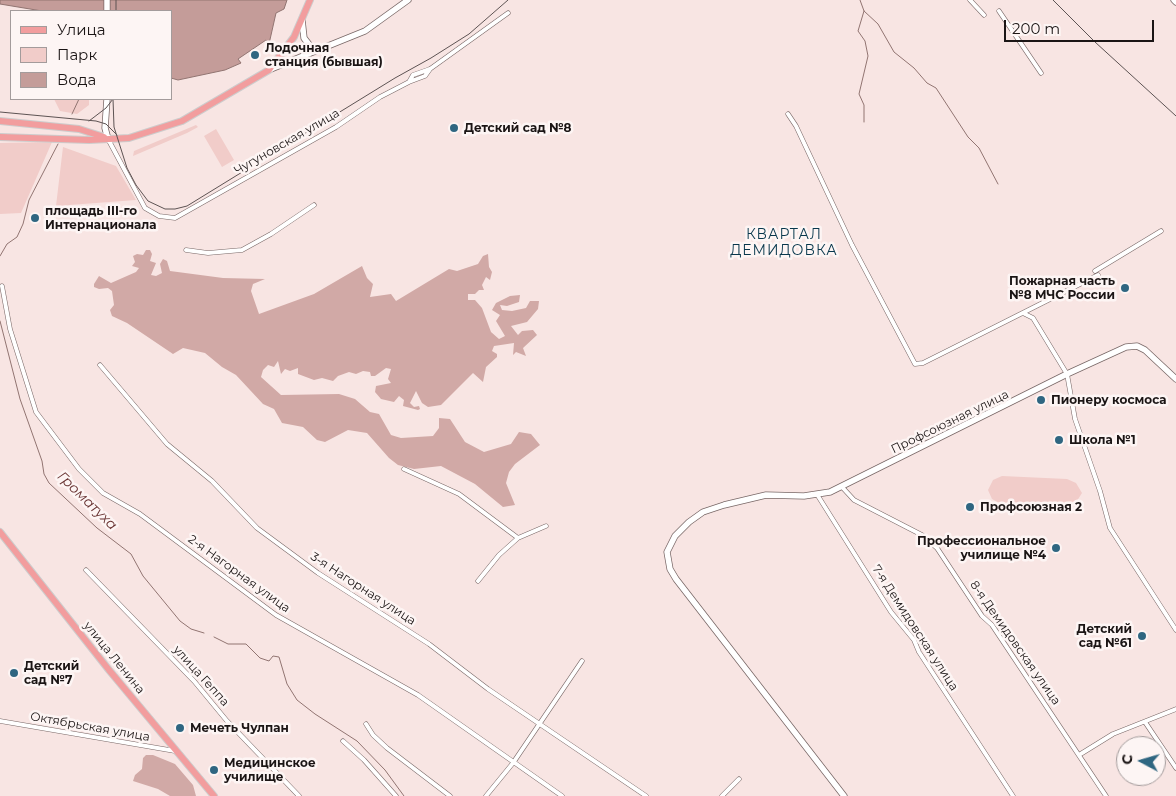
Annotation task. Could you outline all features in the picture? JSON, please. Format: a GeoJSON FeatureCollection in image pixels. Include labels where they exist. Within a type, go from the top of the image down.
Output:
{"type":"FeatureCollection","features":[{"type":"Feature","properties":{"kind":"main road"},"geometry":{"type":"LineString","coordinates":[[269,70],[294,37],[310,0]]}},
{"type":"Feature","properties":{"kind":"main road"},"geometry":{"type":"LineString","coordinates":[[0,137],[129,138],[182,121],[269,70],[365,31],[408,0]]}},
{"type":"Feature","properties":{"kind":"main road"},"geometry":{"type":"LineString","coordinates":[[302,19],[304,38],[314,51]]}},
{"type":"Feature","properties":{"kind":"main road"},"geometry":{"type":"LineString","coordinates":[[107,100],[105,128],[108,139]]}},
{"type":"Feature","properties":{"kind":"main road"},"geometry":{"type":"LineString","coordinates":[[0,121],[79,129],[108,139]]}},
{"type":"Feature","properties":{"kind":"main road","name":"Профсоюзная улица"},"geometry":{"type":"LineString","coordinates":[[844,796],[683,588],[668,560],[670,543],[696,517],[724,505],[766,495],[818,496],[842,487],[1067,374],[1126,347],[1138,346],[1155,358],[1176,379]]}},
{"type":"Feature","properties":{"kind":"main road","name":"улица Ленина"},"geometry":{"type":"LineString","coordinates":[[0,532],[109,670],[214,796]]}},
{"type":"Feature","properties":{"kind":"street"},"geometry":{"type":"LineString","coordinates":[[970,0],[984,15]]}},
{"type":"Feature","properties":{"kind":"street"},"geometry":{"type":"LineString","coordinates":[[999,11],[1041,73]]}},
{"type":"Feature","properties":{"kind":"street","name":"Чугуновская улица"},"geometry":{"type":"LineString","coordinates":[[108,139],[145,208],[158,216],[175,218],[336,128],[380,97],[408,82],[413,75],[430,69],[508,13]]}},
{"type":"Feature","properties":{"kind":"street"},"geometry":{"type":"LineString","coordinates":[[788,114],[796,126],[852,245],[915,364],[923,363],[1023,313],[1097,273],[1161,231]]}},
{"type":"Feature","properties":{"kind":"street"},"geometry":{"type":"LineString","coordinates":[[186,250],[208,253],[242,250],[314,206]]}},
{"type":"Feature","properties":{"kind":"street","name":"2-я Нагорная улица"},"geometry":{"type":"LineString","coordinates":[[2,286],[10,329],[36,412],[79,469],[103,494],[140,514],[276,615],[418,695],[562,796]]}},
{"type":"Feature","properties":{"kind":"street"},"geometry":{"type":"LineString","coordinates":[[1023,313],[1033,318],[1067,374],[1075,419],[1100,491],[1110,528],[1176,630]]}},
{"type":"Feature","properties":{"kind":"street","name":"3-я Нагорная улица"},"geometry":{"type":"LineString","coordinates":[[100,365],[167,444],[212,481],[257,528],[318,573],[429,644],[539,724],[646,796]]}},
{"type":"Feature","properties":{"kind":"street"},"geometry":{"type":"LineString","coordinates":[[404,469],[459,494],[518,538]]}},
{"type":"Feature","properties":{"kind":"street","name":"8-я Демидовская улица"},"geometry":{"type":"LineString","coordinates":[[842,487],[854,500],[922,535],[937,548],[982,616],[992,625],[1106,796]]}},
{"type":"Feature","properties":{"kind":"street","name":"7-я Демидовская улица"},"geometry":{"type":"LineString","coordinates":[[818,496],[891,612],[914,640],[919,652],[1013,796]]}},
{"type":"Feature","properties":{"kind":"street"},"geometry":{"type":"LineString","coordinates":[[478,581],[499,555],[518,538],[546,526]]}},
{"type":"Feature","properties":{"kind":"street","name":"улица Геппа"},"geometry":{"type":"LineString","coordinates":[[86,570],[194,681],[227,721],[300,796]]}},
{"type":"Feature","properties":{"kind":"street"},"geometry":{"type":"LineString","coordinates":[[486,796],[513,763],[582,661]]}},
{"type":"Feature","properties":{"kind":"street"},"geometry":{"type":"LineString","coordinates":[[1079,755],[1113,734],[1176,709]]}},
{"type":"Feature","properties":{"kind":"street","name":"Октябрьская улица"},"geometry":{"type":"LineString","coordinates":[[0,721],[177,751]]}},
{"type":"Feature","properties":{"kind":"street"},"geometry":{"type":"LineString","coordinates":[[1145,722],[1176,768]]}},
{"type":"Feature","properties":{"kind":"street"},"geometry":{"type":"LineString","coordinates":[[366,724],[387,748],[450,796]]}},
{"type":"Feature","properties":{"kind":"street"},"geometry":{"type":"LineString","coordinates":[[344,741],[396,796]]}},
{"type":"Feature","properties":{"kind":"street"},"geometry":{"type":"LineString","coordinates":[[722,796],[739,779]]}},
{"type":"Feature","properties":{"kind":"green space"},"geometry":{"type":"Polygon","coordinates":[[[54,100],[89,100],[89,105],[77,114],[60,111],[54,100]]]}},
{"type":"Feature","properties":{"kind":"green space"},"geometry":{"type":"Polygon","coordinates":[[[196,125],[198,127],[187,133],[133,156],[134,151],[196,125]]]}},
{"type":"Feature","properties":{"kind":"green space"},"geometry":{"type":"Polygon","coordinates":[[[216,129],[234,160],[222,167],[204,136],[216,129]]]}},
{"type":"Feature","properties":{"kind":"green space"},"geometry":{"type":"Polygon","coordinates":[[[52,142],[21,213],[0,214],[0,143],[52,142]]]}},
{"type":"Feature","properties":{"kind":"green space"},"geometry":{"type":"Polygon","coordinates":[[[63,147],[116,166],[136,200],[56,206],[63,147]]]}},
{"type":"Feature","properties":{"kind":"green space"},"geometry":{"type":"Polygon","coordinates":[[[1002,476],[1067,479],[1076,483],[1082,493],[1075,504],[1065,507],[1001,504],[992,499],[988,490],[993,480],[1002,476]]]}},
{"type":"Feature","properties":{"kind":"shaded area"},"geometry":{"type":"Polygon","coordinates":[[[146,250],[150,250],[152,254],[150,261],[156,263],[151,275],[156,276],[162,273],[160,264],[163,259],[167,261],[170,271],[223,278],[265,279],[253,284],[251,291],[259,314],[314,294],[362,266],[367,278],[373,284],[370,297],[391,294],[396,301],[449,269],[457,271],[478,264],[483,256],[488,254],[489,267],[492,272],[490,280],[486,277],[482,285],[484,290],[479,290],[475,294],[468,294],[468,300],[475,300],[482,308],[491,332],[499,339],[505,336],[496,321],[500,315],[492,310],[496,303],[510,296],[520,295],[519,302],[507,306],[500,305],[502,310],[512,311],[526,308],[530,301],[539,301],[538,309],[527,322],[511,326],[518,335],[522,331],[533,330],[537,335],[523,348],[526,356],[516,352],[513,355],[514,343],[494,346],[492,351],[497,354],[497,357],[486,367],[483,382],[473,373],[441,405],[428,407],[422,403],[416,391],[410,403],[414,407],[419,406],[420,409],[418,410],[403,406],[404,400],[399,396],[394,402],[381,399],[375,392],[376,386],[391,383],[388,379],[391,369],[386,368],[375,376],[371,376],[370,372],[363,371],[356,374],[349,372],[338,376],[333,381],[322,378],[314,380],[298,374],[298,368],[290,371],[285,369],[281,374],[278,361],[274,367],[268,365],[263,370],[261,377],[281,395],[339,394],[355,399],[370,412],[379,414],[391,435],[401,438],[433,436],[439,428],[439,418],[450,419],[465,442],[484,452],[511,444],[519,432],[531,434],[540,445],[515,464],[509,472],[506,483],[515,505],[503,507],[475,484],[441,466],[414,469],[398,465],[389,458],[367,433],[348,430],[325,442],[317,440],[303,427],[282,423],[274,409],[263,404],[236,375],[222,367],[205,353],[183,348],[173,354],[127,323],[112,316],[110,310],[114,305],[112,291],[108,288],[99,289],[94,287],[94,284],[99,276],[111,283],[136,272],[139,268],[132,266],[135,262],[133,256],[137,254],[143,255],[146,250]]]}},
{"type":"Feature","properties":{"kind":"shaded area"},"geometry":{"type":"Polygon","coordinates":[[[146,755],[153,755],[175,764],[193,785],[196,796],[170,796],[158,789],[133,781],[135,775],[142,769],[143,758],[146,755]]]}},
{"type":"Feature","properties":{"kind":"water"},"geometry":{"type":"Polygon","coordinates":[[[0,0],[287,0],[284,9],[276,13],[269,44],[266,40],[238,59],[241,63],[225,70],[178,80],[172,78],[172,10],[36,10],[0,4],[0,0]]]}},
{"type":"Feature","properties":{"kind":"waterway"},"geometry":{"type":"LineString","coordinates":[[860,0],[864,11],[878,24],[894,52],[914,68],[927,83],[936,88],[968,137],[979,148],[998,184]]}},
{"type":"Feature","properties":{"kind":"waterway"},"geometry":{"type":"LineString","coordinates":[[864,11],[858,31],[865,41],[868,56],[859,94],[864,105],[864,122]]}},
{"type":"Feature","properties":{"kind":"waterway","name":"Громатуха"},"geometry":{"type":"LineString","coordinates":[[72,114],[79,100]]}},
{"type":"Feature","properties":{"kind":"waterway","name":"Громатуха"},"geometry":{"type":"LineString","coordinates":[[0,256],[7,244],[17,237],[23,224],[29,200],[58,144]]}},
{"type":"Feature","properties":{"kind":"waterway","name":"Громатуха"},"geometry":{"type":"LineString","coordinates":[[0,321],[20,399],[42,461],[44,474],[49,483],[97,528],[131,554],[143,576],[180,621],[191,629],[204,633]]}},
{"type":"Feature","properties":{"kind":"waterway","name":"Громатуха"},"geometry":{"type":"LineString","coordinates":[[214,637],[228,644],[246,644],[260,658],[269,661],[273,656],[279,657],[287,684],[297,700],[357,741],[385,770],[404,796]]}},
{"type":"Feature","properties":{"kind":"tram line"},"geometry":{"type":"LineString","coordinates":[[116,0],[116,10]]}},
{"type":"Feature","properties":{"kind":"tram line"},"geometry":{"type":"LineString","coordinates":[[113,100],[114,127],[127,168],[136,185],[148,201],[165,209],[187,206],[469,34],[508,0]]}},
{"type":"Feature","properties":{"kind":"tram line"},"geometry":{"type":"LineString","coordinates":[[1053,0],[1095,42],[1176,116]]}},
{"type":"Feature","properties":{"kind":"tram line"},"geometry":{"type":"LineString","coordinates":[[89,121],[106,108],[112,100]]}},
{"type":"Feature","properties":{"kind":"tram line"},"geometry":{"type":"LineString","coordinates":[[0,112],[96,121],[106,124],[117,135]]}},
{"type":"Feature","properties":{"kind":"place","name":"Лодочная станция (бывшая)"},"geometry":{"type":"Point","coordinates":[255,55]}},
{"type":"Feature","properties":{"kind":"place","name":"Детский сад №8"},"geometry":{"type":"Point","coordinates":[454,128]}},
{"type":"Feature","properties":{"kind":"place","name":"площадь III-го Интернационала"},"geometry":{"type":"Point","coordinates":[35,218]}},
{"type":"Feature","properties":{"kind":"place","name":"Пожарная часть №8 МЧС России"},"geometry":{"type":"Point","coordinates":[1125,288]}},
{"type":"Feature","properties":{"kind":"place","name":"Пионеру космоса"},"geometry":{"type":"Point","coordinates":[1041,400]}},
{"type":"Feature","properties":{"kind":"place","name":"Школа №1"},"geometry":{"type":"Point","coordinates":[1059,440]}},
{"type":"Feature","properties":{"kind":"place","name":"Профсоюзная 2"},"geometry":{"type":"Point","coordinates":[970,507]}},
{"type":"Feature","properties":{"kind":"place","name":"Профессиональное училище №4"},"geometry":{"type":"Point","coordinates":[1056,548]}},
{"type":"Feature","properties":{"kind":"place","name":"Детский сад №61"},"geometry":{"type":"Point","coordinates":[1142,636]}},
{"type":"Feature","properties":{"kind":"place","name":"Детский сад №7"},"geometry":{"type":"Point","coordinates":[14,673]}},
{"type":"Feature","properties":{"kind":"place","name":"Мечеть Чулпан"},"geometry":{"type":"Point","coordinates":[180,728]}},
{"type":"Feature","properties":{"kind":"place","name":"Медицинское училище"},"geometry":{"type":"Point","coordinates":[214,770]}},
{"type":"Feature","properties":{"kind":"district","name":"КВАРТАЛ ДЕМИДОВКА"},"geometry":{"type":"Point","coordinates":[784,244]}}]}
